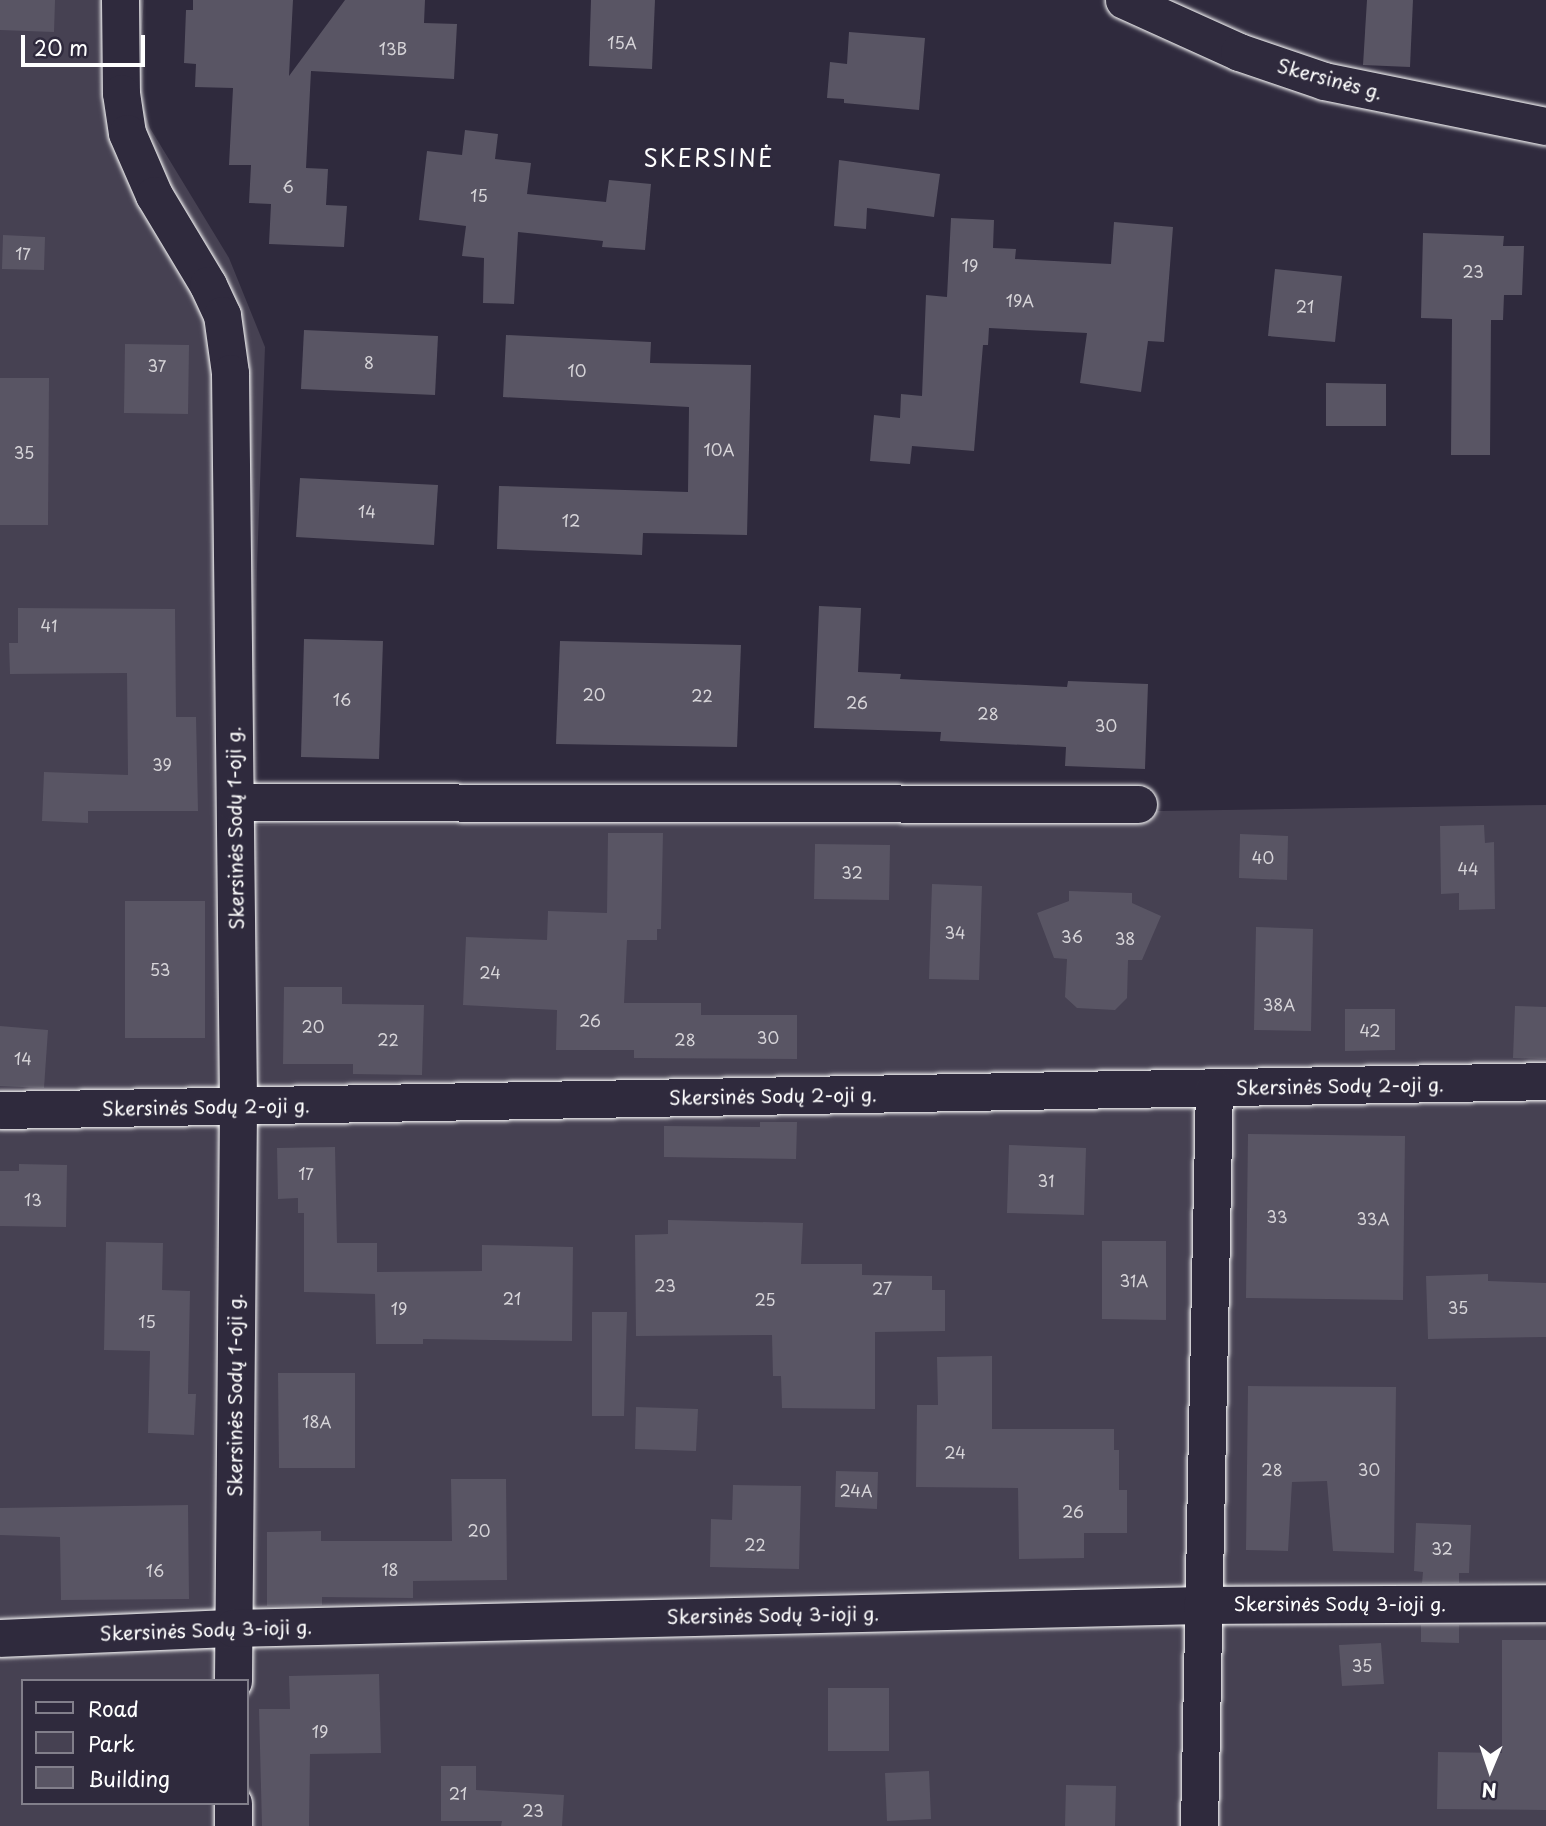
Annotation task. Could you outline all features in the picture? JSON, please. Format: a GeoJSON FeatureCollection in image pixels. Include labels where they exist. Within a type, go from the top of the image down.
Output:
{"type":"FeatureCollection","features":[{"type":"Feature","properties":{"kind":"street","name":"Skersinės Sodų 1-oji g."},"geometry":{"type":"LineString","coordinates":[[120,0],[121,93],[127,133],[154,195],[208,285],[222,315],[230,373],[238,1106],[233,1679]]}},
{"type":"Feature","properties":{"kind":"street","name":"Skersinės g."},"geometry":{"type":"LineString","coordinates":[[1124,0],[1239,52],[1324,81],[1546,127]]}},
{"type":"Feature","properties":{"kind":"street"},"geometry":{"type":"LineString","coordinates":[[235,802],[1138,804]]}},
{"type":"Feature","properties":{"kind":"street","name":"Skersinės Sodų 2-oji g."},"geometry":{"type":"LineString","coordinates":[[0,1110],[1546,1081]]}},
{"type":"Feature","properties":{"kind":"street"},"geometry":{"type":"LineString","coordinates":[[1199,1826],[1214,1088]]}},
{"type":"Feature","properties":{"kind":"street","name":"Skersinės Sodų 3-ioji g."},"geometry":{"type":"LineString","coordinates":[[0,1638],[233,1628],[1202,1605],[1546,1603]]}},
{"type":"Feature","properties":{"kind":"street"},"geometry":{"type":"LineString","coordinates":[[233,1805],[233,1826]]}},
{"type":"Feature","properties":{"kind":"green space"},"geometry":{"type":"Polygon","coordinates":[[[0,0],[144,0],[137,87],[150,128],[229,258],[265,347],[257,566],[253,825],[1546,805],[1546,1826],[0,1826],[0,0]]]}},
{"type":"Feature","properties":{"kind":"building"},"geometry":{"type":"Polygon","coordinates":[[[0,0],[55,0],[54,32],[0,30],[0,0]]]}},
{"type":"Feature","properties":{"kind":"building"},"geometry":{"type":"Polygon","coordinates":[[[193,0],[293,0],[289,76],[345,0],[425,0],[424,23],[457,24],[454,79],[311,71],[306,168],[328,169],[326,205],[347,206],[344,247],[269,244],[271,204],[249,203],[251,165],[229,165],[233,88],[195,87],[196,64],[184,63],[186,10],[193,10],[193,0]]]}},
{"type":"Feature","properties":{"kind":"building"},"geometry":{"type":"Polygon","coordinates":[[[591,0],[655,0],[652,69],[589,66],[591,0]]]}},
{"type":"Feature","properties":{"kind":"building"},"geometry":{"type":"Polygon","coordinates":[[[1367,0],[1413,0],[1410,67],[1363,65],[1367,0]]]}},
{"type":"Feature","properties":{"kind":"building"},"geometry":{"type":"Polygon","coordinates":[[[849,32],[925,38],[919,110],[844,103],[844,99],[827,98],[830,62],[847,64],[849,32]]]}},
{"type":"Feature","properties":{"kind":"building"},"geometry":{"type":"Polygon","coordinates":[[[465,130],[498,134],[495,159],[531,163],[527,194],[606,202],[609,180],[651,184],[645,250],[602,247],[603,241],[518,232],[514,304],[483,303],[484,258],[462,256],[466,226],[419,220],[427,151],[462,155],[465,130]]]}},
{"type":"Feature","properties":{"kind":"building"},"geometry":{"type":"Polygon","coordinates":[[[839,160],[940,174],[934,217],[867,208],[866,229],[834,226],[839,160]]]}},
{"type":"Feature","properties":{"kind":"building"},"geometry":{"type":"Polygon","coordinates":[[[951,218],[994,220],[993,248],[1016,249],[1015,259],[1111,264],[1114,222],[1173,227],[1164,342],[1148,341],[1141,392],[1080,383],[1087,333],[989,328],[988,345],[983,345],[974,451],[912,446],[910,464],[870,461],[874,415],[900,418],[901,394],[922,396],[926,295],[947,297],[951,218]]]}},
{"type":"Feature","properties":{"kind":"building"},"geometry":{"type":"Polygon","coordinates":[[[1423,233],[1504,236],[1503,246],[1524,246],[1522,295],[1504,295],[1503,320],[1491,320],[1490,455],[1451,455],[1452,319],[1421,318],[1423,233]]]}},
{"type":"Feature","properties":{"kind":"building"},"geometry":{"type":"Polygon","coordinates":[[[3,235],[45,237],[44,270],[2,269],[3,235]]]}},
{"type":"Feature","properties":{"kind":"building"},"geometry":{"type":"Polygon","coordinates":[[[1275,269],[1342,276],[1335,342],[1268,336],[1275,269]]]}},
{"type":"Feature","properties":{"kind":"building"},"geometry":{"type":"Polygon","coordinates":[[[304,330],[438,336],[435,395],[301,389],[304,330]]]}},
{"type":"Feature","properties":{"kind":"building"},"geometry":{"type":"Polygon","coordinates":[[[506,335],[651,342],[650,363],[751,365],[747,535],[643,533],[642,555],[497,549],[499,486],[688,492],[689,407],[503,397],[506,335]]]}},
{"type":"Feature","properties":{"kind":"building"},"geometry":{"type":"Polygon","coordinates":[[[125,344],[189,345],[188,414],[124,413],[125,344]]]}},
{"type":"Feature","properties":{"kind":"building"},"geometry":{"type":"Polygon","coordinates":[[[0,378],[49,378],[48,525],[0,525],[0,378]]]}},
{"type":"Feature","properties":{"kind":"building"},"geometry":{"type":"Polygon","coordinates":[[[1326,383],[1386,384],[1386,426],[1326,426],[1326,383]]]}},
{"type":"Feature","properties":{"kind":"building"},"geometry":{"type":"Polygon","coordinates":[[[300,478],[438,485],[434,545],[296,537],[300,478]]]}},
{"type":"Feature","properties":{"kind":"building"},"geometry":{"type":"Polygon","coordinates":[[[819,606],[861,608],[858,672],[901,674],[900,679],[1067,687],[1068,681],[1148,684],[1145,769],[1065,766],[1066,747],[940,741],[941,732],[814,728],[819,606]]]}},
{"type":"Feature","properties":{"kind":"building"},"geometry":{"type":"Polygon","coordinates":[[[18,608],[175,609],[176,717],[196,717],[198,811],[88,811],[88,823],[42,821],[44,772],[128,775],[127,673],[10,674],[9,643],[18,643],[18,608]]]}},
{"type":"Feature","properties":{"kind":"building"},"geometry":{"type":"Polygon","coordinates":[[[304,639],[383,641],[379,759],[301,757],[304,639]]]}},
{"type":"Feature","properties":{"kind":"building"},"geometry":{"type":"Polygon","coordinates":[[[560,641],[741,645],[737,747],[556,744],[560,641]]]}},
{"type":"Feature","properties":{"kind":"building"},"geometry":{"type":"Polygon","coordinates":[[[1484,825],[1485,843],[1494,842],[1495,909],[1459,910],[1459,893],[1441,894],[1440,826],[1484,825]]]}},
{"type":"Feature","properties":{"kind":"building"},"geometry":{"type":"Polygon","coordinates":[[[608,833],[663,833],[661,929],[657,929],[657,940],[627,940],[624,1003],[701,1003],[701,1015],[797,1015],[797,1059],[634,1058],[634,1050],[556,1050],[557,1010],[463,1005],[466,937],[547,940],[548,911],[607,913],[608,833]]]}},
{"type":"Feature","properties":{"kind":"building"},"geometry":{"type":"Polygon","coordinates":[[[1240,834],[1288,836],[1287,880],[1239,878],[1240,834]]]}},
{"type":"Feature","properties":{"kind":"building"},"geometry":{"type":"Polygon","coordinates":[[[815,844],[890,845],[889,900],[814,899],[815,844]]]}},
{"type":"Feature","properties":{"kind":"building"},"geometry":{"type":"Polygon","coordinates":[[[932,884],[982,886],[979,980],[929,979],[932,884]]]}},
{"type":"Feature","properties":{"kind":"building"},"geometry":{"type":"Polygon","coordinates":[[[1069,891],[1132,893],[1132,903],[1161,916],[1142,960],[1128,960],[1127,998],[1115,1010],[1077,1008],[1065,997],[1067,959],[1054,958],[1037,913],[1069,901],[1069,891]]]}},
{"type":"Feature","properties":{"kind":"building"},"geometry":{"type":"Polygon","coordinates":[[[125,901],[205,901],[205,1038],[125,1038],[125,901]]]}},
{"type":"Feature","properties":{"kind":"building"},"geometry":{"type":"Polygon","coordinates":[[[1256,927],[1313,929],[1311,1031],[1254,1030],[1256,927]]]}},
{"type":"Feature","properties":{"kind":"building"},"geometry":{"type":"Polygon","coordinates":[[[284,987],[342,987],[342,1004],[424,1005],[422,1075],[353,1074],[353,1064],[283,1064],[284,987]]]}},
{"type":"Feature","properties":{"kind":"building"},"geometry":{"type":"Polygon","coordinates":[[[1515,1006],[1546,1007],[1546,1059],[1513,1058],[1515,1006]]]}},
{"type":"Feature","properties":{"kind":"building"},"geometry":{"type":"Polygon","coordinates":[[[1345,1009],[1395,1009],[1395,1050],[1345,1051],[1345,1009]]]}},
{"type":"Feature","properties":{"kind":"building"},"geometry":{"type":"Polygon","coordinates":[[[0,1026],[48,1030],[44,1088],[0,1086],[0,1026]]]}},
{"type":"Feature","properties":{"kind":"building"},"geometry":{"type":"Polygon","coordinates":[[[760,1122],[797,1122],[796,1159],[664,1157],[664,1126],[760,1127],[760,1122]]]}},
{"type":"Feature","properties":{"kind":"building"},"geometry":{"type":"Polygon","coordinates":[[[1248,1134],[1405,1136],[1403,1300],[1246,1298],[1248,1134]]]}},
{"type":"Feature","properties":{"kind":"building"},"geometry":{"type":"Polygon","coordinates":[[[1009,1145],[1086,1148],[1084,1215],[1007,1213],[1009,1145]]]}},
{"type":"Feature","properties":{"kind":"building"},"geometry":{"type":"Polygon","coordinates":[[[335,1147],[337,1243],[377,1243],[377,1272],[482,1271],[482,1245],[573,1247],[572,1341],[423,1339],[423,1344],[376,1344],[375,1294],[304,1292],[304,1213],[298,1213],[298,1198],[278,1199],[277,1148],[335,1147]]]}},
{"type":"Feature","properties":{"kind":"building"},"geometry":{"type":"Polygon","coordinates":[[[19,1164],[67,1165],[66,1227],[0,1226],[0,1171],[19,1171],[19,1164]]]}},
{"type":"Feature","properties":{"kind":"building"},"geometry":{"type":"Polygon","coordinates":[[[668,1220],[803,1223],[801,1264],[862,1264],[862,1275],[932,1276],[932,1290],[945,1290],[945,1331],[875,1332],[875,1409],[782,1408],[781,1376],[773,1376],[772,1335],[636,1336],[635,1235],[668,1234],[668,1220]]]}},
{"type":"Feature","properties":{"kind":"building"},"geometry":{"type":"Polygon","coordinates":[[[1102,1241],[1166,1241],[1166,1320],[1102,1319],[1102,1241]]]}},
{"type":"Feature","properties":{"kind":"building"},"geometry":{"type":"Polygon","coordinates":[[[106,1242],[163,1243],[162,1290],[190,1291],[188,1394],[196,1394],[194,1435],[148,1433],[150,1351],[104,1350],[106,1242]]]}},
{"type":"Feature","properties":{"kind":"building"},"geometry":{"type":"Polygon","coordinates":[[[1488,1274],[1488,1281],[1546,1283],[1546,1337],[1428,1339],[1426,1276],[1488,1274]]]}},
{"type":"Feature","properties":{"kind":"building"},"geometry":{"type":"Polygon","coordinates":[[[592,1312],[627,1312],[624,1416],[592,1416],[592,1312]]]}},
{"type":"Feature","properties":{"kind":"building"},"geometry":{"type":"Polygon","coordinates":[[[992,1356],[992,1429],[1114,1429],[1114,1450],[1119,1450],[1119,1490],[1127,1490],[1127,1533],[1084,1533],[1084,1558],[1019,1559],[1018,1488],[916,1487],[917,1405],[938,1405],[937,1357],[992,1356]]]}},
{"type":"Feature","properties":{"kind":"building"},"geometry":{"type":"Polygon","coordinates":[[[278,1373],[355,1373],[355,1468],[279,1468],[278,1373]]]}},
{"type":"Feature","properties":{"kind":"building"},"geometry":{"type":"Polygon","coordinates":[[[1248,1386],[1396,1387],[1394,1553],[1333,1551],[1327,1481],[1292,1482],[1288,1551],[1246,1550],[1248,1386]]]}},
{"type":"Feature","properties":{"kind":"building"},"geometry":{"type":"Polygon","coordinates":[[[636,1407],[698,1409],[696,1451],[635,1449],[636,1407]]]}},
{"type":"Feature","properties":{"kind":"building"},"geometry":{"type":"Polygon","coordinates":[[[836,1471],[878,1472],[877,1509],[835,1507],[836,1471]]]}},
{"type":"Feature","properties":{"kind":"building"},"geometry":{"type":"Polygon","coordinates":[[[451,1479],[506,1479],[507,1580],[413,1581],[413,1598],[322,1597],[322,1605],[267,1606],[267,1532],[321,1531],[321,1541],[452,1541],[451,1479]]]}},
{"type":"Feature","properties":{"kind":"building"},"geometry":{"type":"Polygon","coordinates":[[[733,1485],[801,1486],[799,1569],[710,1567],[711,1519],[732,1520],[733,1485]]]}},
{"type":"Feature","properties":{"kind":"building"},"geometry":{"type":"Polygon","coordinates":[[[188,1505],[189,1599],[61,1600],[60,1537],[0,1535],[0,1508],[188,1505]]]}},
{"type":"Feature","properties":{"kind":"building"},"geometry":{"type":"Polygon","coordinates":[[[1416,1523],[1471,1525],[1469,1573],[1459,1573],[1459,1583],[1422,1583],[1423,1572],[1414,1571],[1416,1523]]]}},
{"type":"Feature","properties":{"kind":"building"},"geometry":{"type":"Polygon","coordinates":[[[1421,1625],[1459,1625],[1459,1643],[1421,1642],[1421,1625]]]}},
{"type":"Feature","properties":{"kind":"building"},"geometry":{"type":"Polygon","coordinates":[[[1502,1640],[1546,1640],[1546,1810],[1437,1809],[1438,1752],[1502,1753],[1502,1640]]]}},
{"type":"Feature","properties":{"kind":"building"},"geometry":{"type":"Polygon","coordinates":[[[1381,1643],[1384,1684],[1342,1686],[1339,1645],[1381,1643]]]}},
{"type":"Feature","properties":{"kind":"building"},"geometry":{"type":"Polygon","coordinates":[[[379,1674],[381,1753],[310,1754],[309,1826],[262,1826],[259,1709],[290,1709],[289,1676],[379,1674]]]}},
{"type":"Feature","properties":{"kind":"building"},"geometry":{"type":"Polygon","coordinates":[[[828,1688],[889,1688],[889,1751],[828,1751],[828,1688]]]}},
{"type":"Feature","properties":{"kind":"building"},"geometry":{"type":"Polygon","coordinates":[[[441,1766],[476,1766],[476,1790],[564,1795],[562,1826],[501,1826],[502,1821],[441,1821],[441,1766]]]}},
{"type":"Feature","properties":{"kind":"building"},"geometry":{"type":"Polygon","coordinates":[[[929,1771],[931,1819],[887,1821],[885,1773],[929,1771]]]}},
{"type":"Feature","properties":{"kind":"building"},"geometry":{"type":"Polygon","coordinates":[[[1066,1785],[1116,1786],[1115,1826],[1065,1826],[1066,1785]]]}},
{"type":"Feature","properties":{"kind":"district","name":"SKERSINĖ"},"geometry":{"type":"Point","coordinates":[709,158]}}]}
